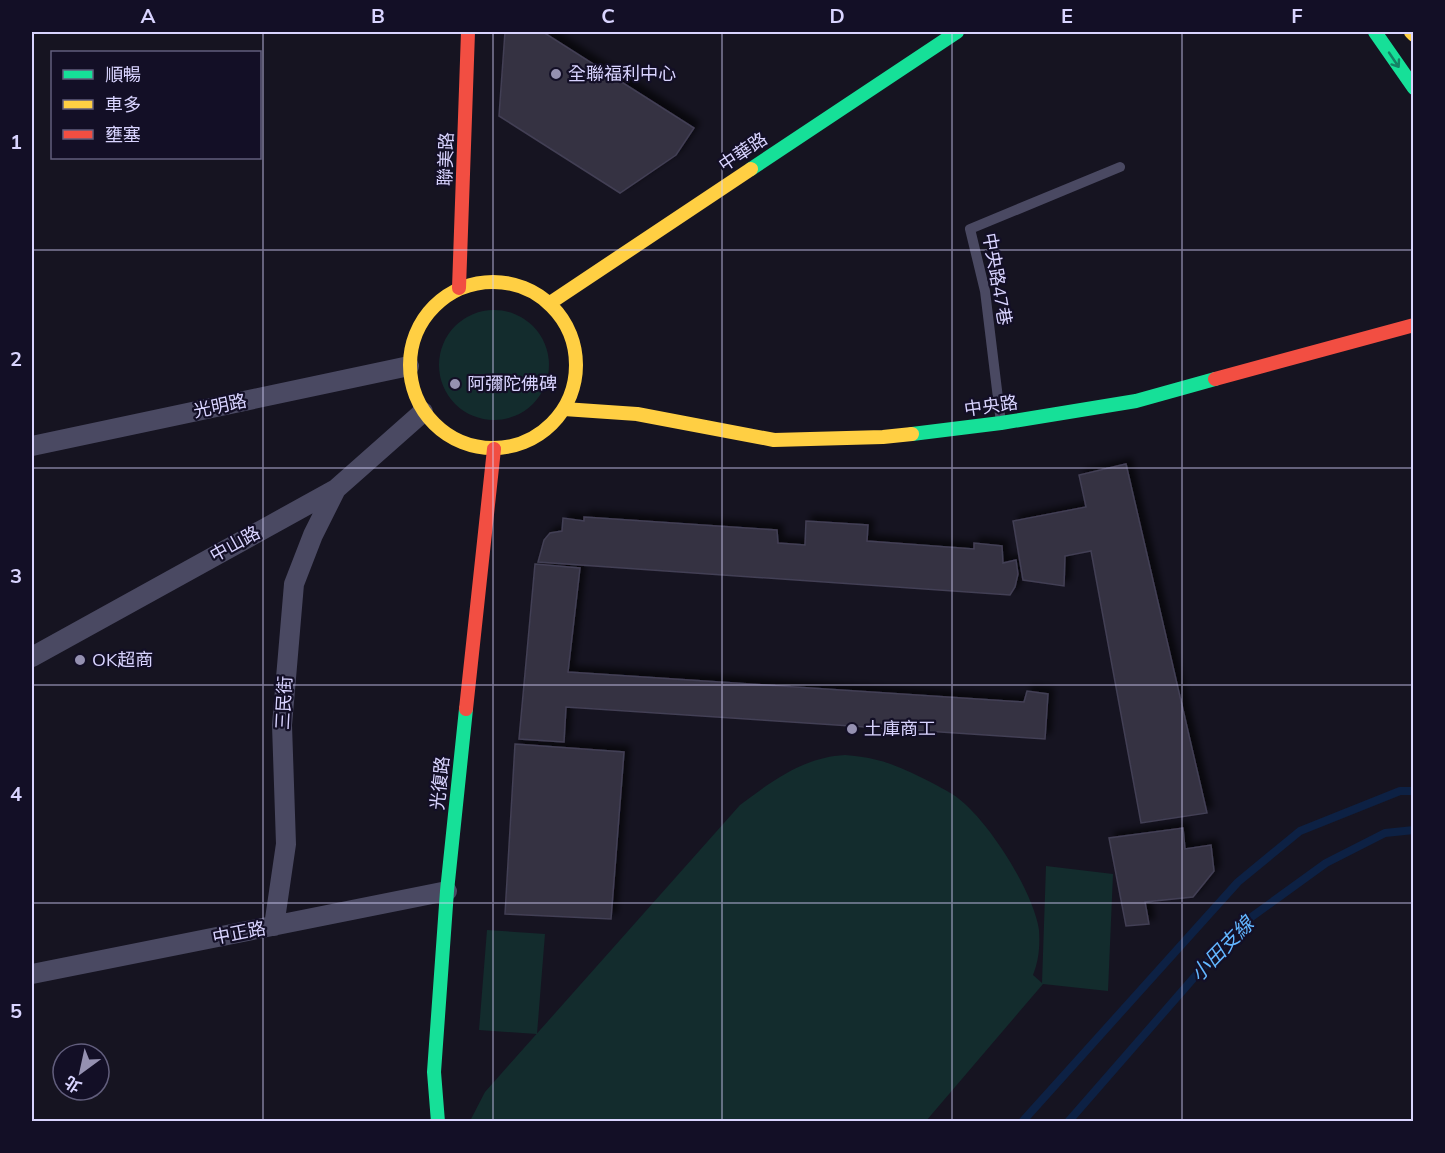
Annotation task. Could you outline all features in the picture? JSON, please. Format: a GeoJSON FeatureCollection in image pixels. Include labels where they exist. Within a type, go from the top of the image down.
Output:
{"type":"FeatureCollection","features":[{"type":"Feature","properties":{"kind":"street","name":"聯美路"},"geometry":{"type":"LineString","coordinates":[[459,288],[468,32]]}},
{"type":"Feature","properties":{"kind":"street","name":"中華路"},"geometry":{"type":"LineString","coordinates":[[550,303],[957,32]]}},
{"type":"Feature","properties":{"kind":"street"},"geometry":{"type":"LineString","coordinates":[[1375,32],[1413,87]]}},
{"type":"Feature","properties":{"kind":"street"},"geometry":{"type":"LineString","coordinates":[[483,282],[507,282],[530,290],[550,303],[567,326],[576,354],[575,383],[564,409],[546,430],[521,444],[494,449],[467,444],[442,432],[423,412],[413,390],[409,366],[412,341],[422,319],[438,301],[459,288],[483,282]]}},
{"type":"Feature","properties":{"kind":"street","name":"中央路"},"geometry":{"type":"LineString","coordinates":[[564,409],[637,414],[774,440],[883,437],[1001,423],[1136,401],[1413,325]]}},
{"type":"Feature","properties":{"kind":"street","name":"光明路"},"geometry":{"type":"LineString","coordinates":[[32,446],[409,366]]}},
{"type":"Feature","properties":{"kind":"street","name":"中山路"},"geometry":{"type":"LineString","coordinates":[[32,657],[336,489],[423,412]]}},
{"type":"Feature","properties":{"kind":"street","name":"光復路"},"geometry":{"type":"LineString","coordinates":[[438,1122],[434,1072],[447,891],[494,449]]}},
{"type":"Feature","properties":{"kind":"street","name":"三民街"},"geometry":{"type":"LineString","coordinates":[[274,926],[286,844],[282,725],[294,584],[313,535],[336,489]]}},
{"type":"Feature","properties":{"kind":"street","name":"中正路"},"geometry":{"type":"LineString","coordinates":[[32,974],[447,891]]}},
{"type":"Feature","properties":{"kind":"lane","name":"中央路47巷"},"geometry":{"type":"LineString","coordinates":[[1001,423],[985,291],[970,229],[1120,167]]}},
{"type":"Feature","properties":{"kind":"green space"},"geometry":{"type":"Polygon","coordinates":[[[494,310],[515,314],[533,326],[545,344],[549,365],[545,386],[533,404],[515,416],[494,420],[473,416],[455,404],[443,386],[439,365],[443,344],[455,326],[473,314],[494,310]]]}},
{"type":"Feature","properties":{"kind":"green space"},"geometry":{"type":"Polygon","coordinates":[[[845,755],[885,762],[915,774],[952,794],[979,818],[1006,855],[1035,914],[1039,942],[1038,958],[1033,975],[1042,983],[1046,866],[1113,874],[1108,991],[1043,984],[926,1121],[470,1121],[485,1092],[740,805],[776,779],[802,765],[845,755]]]}},
{"type":"Feature","properties":{"kind":"green space"},"geometry":{"type":"Polygon","coordinates":[[[487,930],[545,934],[537,1034],[479,1030],[487,930]]]}},
{"type":"Feature","properties":{"kind":"building","name":"全聯福利中心"},"geometry":{"type":"Polygon","coordinates":[[[505,32],[543,32],[694,128],[676,155],[620,193],[499,116],[505,32]]]}},
{"type":"Feature","properties":{"kind":"building"},"geometry":{"type":"Polygon","coordinates":[[[1126,464],[1207,813],[1141,823],[1091,551],[1065,556],[1064,586],[1023,580],[1013,521],[1086,507],[1079,475],[1126,464]]]}},
{"type":"Feature","properties":{"kind":"building"},"geometry":{"type":"Polygon","coordinates":[[[584,517],[777,530],[778,543],[805,545],[806,521],[868,525],[867,541],[974,549],[974,543],[1002,546],[1003,563],[1016,560],[1018,574],[1015,587],[1010,595],[538,562],[544,540],[550,533],[562,531],[563,518],[584,521],[584,517]]]}},
{"type":"Feature","properties":{"kind":"building"},"geometry":{"type":"Polygon","coordinates":[[[535,564],[580,568],[568,672],[1024,702],[1027,691],[1048,694],[1045,739],[566,707],[564,742],[519,739],[535,564]]]}},
{"type":"Feature","properties":{"kind":"building"},"geometry":{"type":"Polygon","coordinates":[[[515,744],[624,752],[611,919],[505,914],[515,744]]]}},
{"type":"Feature","properties":{"kind":"building"},"geometry":{"type":"Polygon","coordinates":[[[1183,828],[1185,849],[1211,845],[1214,871],[1193,897],[1145,902],[1149,924],[1126,926],[1109,838],[1183,828]]]}},
{"type":"Feature","properties":{"kind":"waterway"},"geometry":{"type":"LineString","coordinates":[[1022,1122],[1238,882],[1300,831],[1400,791],[1414,791]]}},
{"type":"Feature","properties":{"kind":"waterway","name":"小田支線"},"geometry":{"type":"LineString","coordinates":[[1068,1122],[1239,926],[1326,863],[1385,833],[1414,830]]}},
{"type":"Feature","properties":{"kind":"traffic: fast"},"geometry":{"type":"LineString","coordinates":[[751,169],[957,32]]}},
{"type":"Feature","properties":{"kind":"traffic: fast"},"geometry":{"type":"LineString","coordinates":[[1375,32],[1414,88]]}},
{"type":"Feature","properties":{"kind":"traffic: fast"},"geometry":{"type":"LineString","coordinates":[[912,434],[1001,423],[1136,401],[1215,379]]}},
{"type":"Feature","properties":{"kind":"traffic: fast"},"geometry":{"type":"LineString","coordinates":[[438,1122],[434,1072],[447,891],[466,709]]}},
{"type":"Feature","properties":{"kind":"traffic: slow"},"geometry":{"type":"LineString","coordinates":[[1411,32],[1414,35]]}},
{"type":"Feature","properties":{"kind":"traffic: slow"},"geometry":{"type":"LineString","coordinates":[[550,303],[751,169]]}},
{"type":"Feature","properties":{"kind":"traffic: slow"},"geometry":{"type":"LineString","coordinates":[[493,282],[509,283],[525,288],[552,306],[570,333],[575,349],[576,365],[575,381],[570,397],[552,424],[525,442],[509,447],[493,448],[477,447],[461,442],[434,424],[416,397],[411,381],[410,365],[411,349],[416,333],[434,306],[461,288],[477,283],[493,282]]}},
{"type":"Feature","properties":{"kind":"traffic: slow"},"geometry":{"type":"LineString","coordinates":[[564,409],[637,414],[774,440],[912,434]]}},
{"type":"Feature","properties":{"kind":"traffic: jam"},"geometry":{"type":"LineString","coordinates":[[459,288],[468,32]]}},
{"type":"Feature","properties":{"kind":"traffic: jam"},"geometry":{"type":"LineString","coordinates":[[1215,379],[1414,325]]}},
{"type":"Feature","properties":{"kind":"traffic: jam"},"geometry":{"type":"LineString","coordinates":[[466,709],[494,449]]}},
{"type":"Feature","properties":{"kind":"place","name":"全聯福利中心"},"geometry":{"type":"Point","coordinates":[556,74]}},
{"type":"Feature","properties":{"kind":"place","name":"阿彌陀佛碑"},"geometry":{"type":"Point","coordinates":[455,384]}},
{"type":"Feature","properties":{"kind":"place","name":"OK超商"},"geometry":{"type":"Point","coordinates":[80,660]}},
{"type":"Feature","properties":{"kind":"place","name":"土庫商工"},"geometry":{"type":"Point","coordinates":[852,729]}}]}
